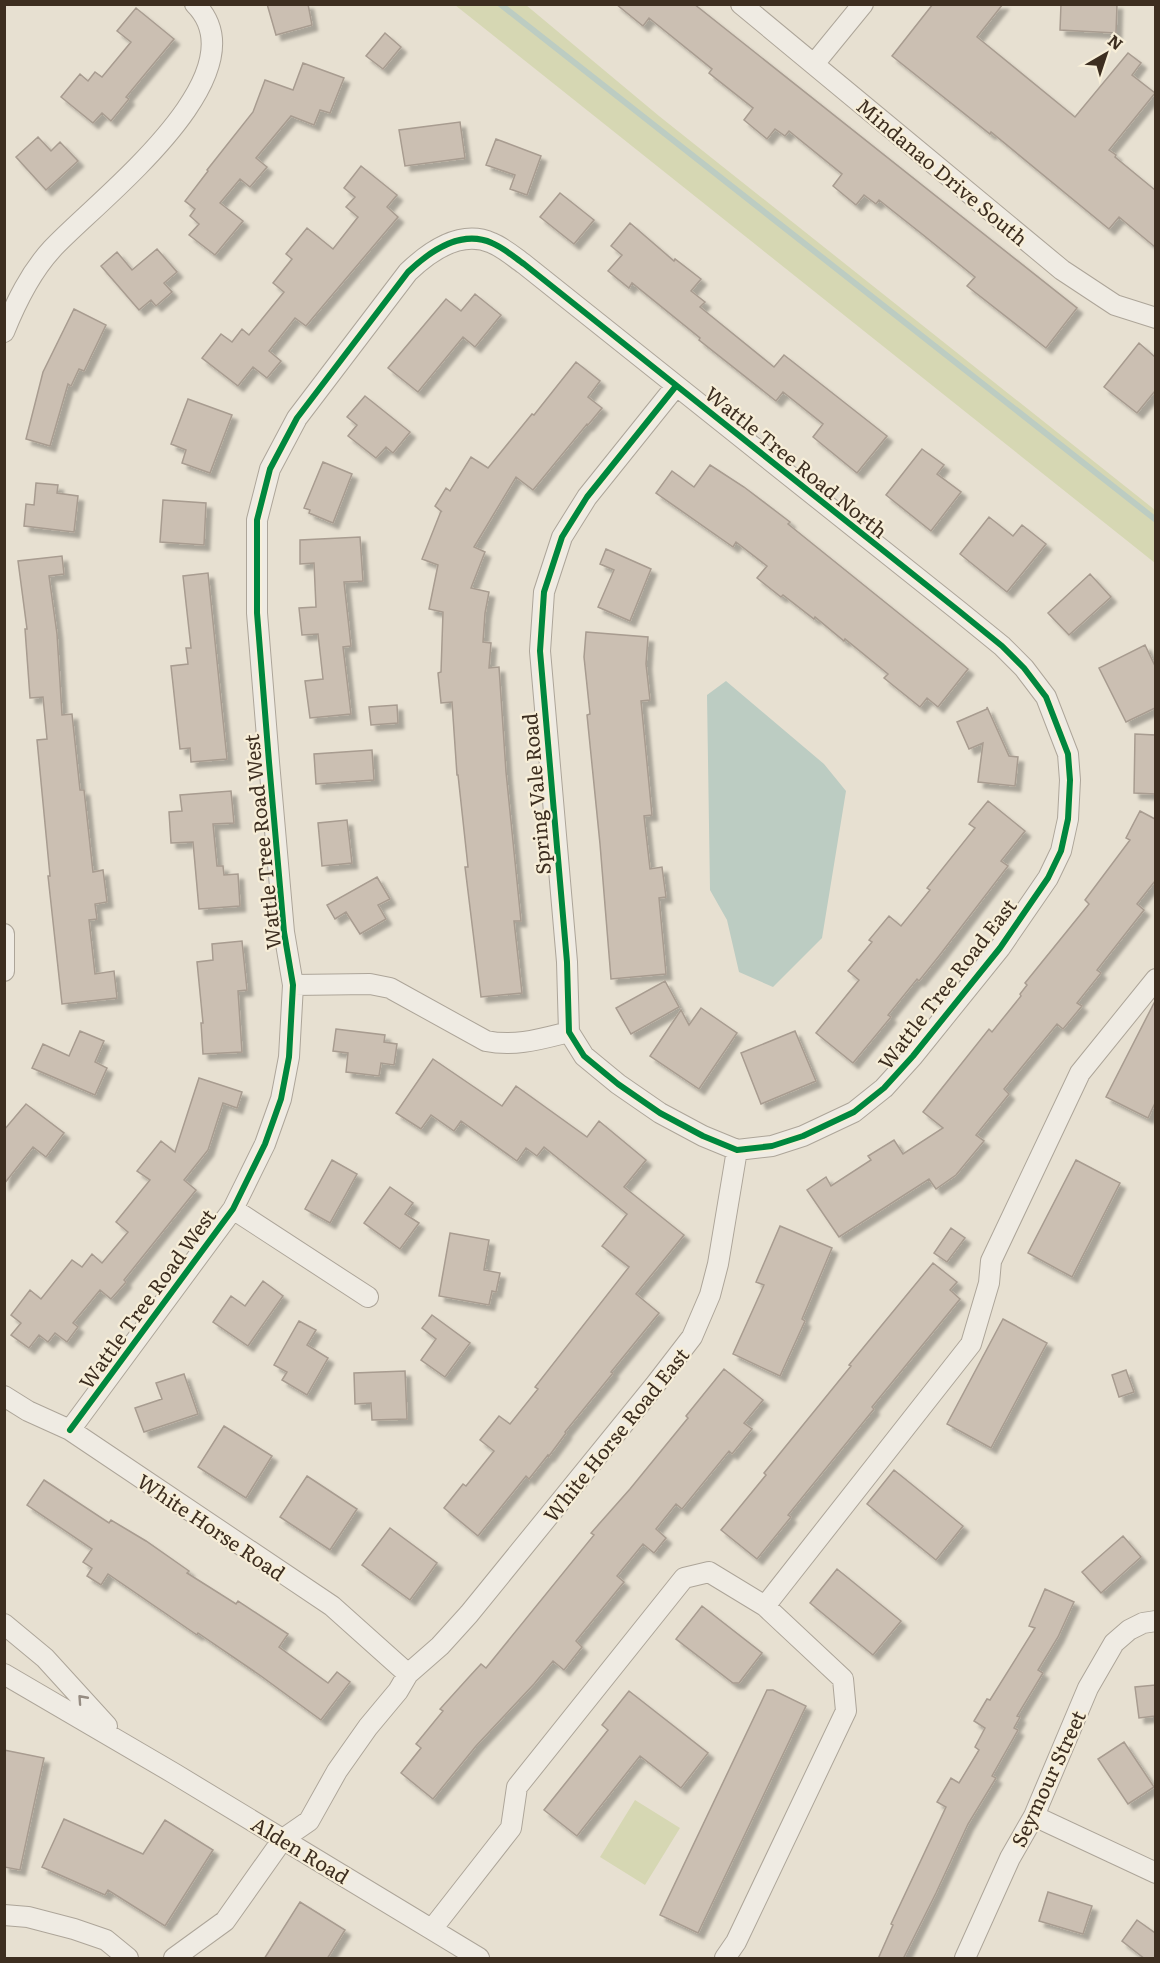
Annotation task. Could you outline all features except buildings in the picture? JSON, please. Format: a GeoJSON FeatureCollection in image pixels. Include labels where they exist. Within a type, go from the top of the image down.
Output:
{"type":"FeatureCollection","features":[{"type":"Feature","properties":{"kind":"street"},"geometry":{"type":"LineString","coordinates":[[4,332],[16,303],[31,277],[51,251],[84,217],[135,171],[182,117],[202,83],[212,50],[209,27],[195,4]]}},
{"type":"Feature","properties":{"kind":"street","name":"Mindanao Drive South"},"geometry":{"type":"LineString","coordinates":[[741,4],[1062,270],[1115,304],[1155,318]]}},
{"type":"Feature","properties":{"kind":"street"},"geometry":{"type":"LineString","coordinates":[[814,64],[863,4]]}},
{"type":"Feature","properties":{"kind":"street","name":"Wattle Tree Road North"},"geometry":{"type":"LineString","coordinates":[[440,246],[472,238],[492,243],[524,264],[1002,646],[1024,668],[1046,697],[1068,754],[1070,780]]}},
{"type":"Feature","properties":{"kind":"street","name":"Wattle Tree Road West"},"geometry":{"type":"LineString","coordinates":[[70,1430],[232,1209],[265,1144],[281,1099],[289,1057],[293,985],[285,932],[268,762],[258,613],[256,520],[270,469],[297,418],[408,272],[440,246]]}},
{"type":"Feature","properties":{"kind":"street","name":"Spring Vale Road"},"geometry":{"type":"LineString","coordinates":[[569,1032],[567,962],[540,651],[544,592],[562,537],[587,497],[676,386]]}},
{"type":"Feature","properties":{"kind":"street","name":"Wattle Tree Road East"},"geometry":{"type":"LineString","coordinates":[[737,1150],[772,1146],[803,1136],[854,1112],[884,1088],[913,1056],[1000,948],[1048,878],[1060,851],[1068,819],[1070,780]]}},
{"type":"Feature","properties":{"kind":"street"},"geometry":{"type":"LineString","coordinates":[[4,934],[4,971]]}},
{"type":"Feature","properties":{"kind":"street"},"geometry":{"type":"LineString","coordinates":[[765,1606],[971,1344],[989,1283],[991,1261],[1080,1073],[1155,979]]}},
{"type":"Feature","properties":{"kind":"street"},"geometry":{"type":"LineString","coordinates":[[293,985],[370,984],[390,988],[486,1041],[504,1045],[569,1032],[584,1056],[618,1084],[660,1113],[703,1136],[737,1150]]}},
{"type":"Feature","properties":{"kind":"street","name":"White Horse Road East"},"geometry":{"type":"LineString","coordinates":[[283,1839],[309,1821],[337,1771],[368,1727],[398,1691],[408,1674],[440,1646],[469,1614],[692,1338],[711,1295],[737,1150]]}},
{"type":"Feature","properties":{"kind":"street"},"geometry":{"type":"LineString","coordinates":[[232,1209],[368,1297]]}},
{"type":"Feature","properties":{"kind":"street","name":"White Horse Road"},"geometry":{"type":"LineString","coordinates":[[4,1396],[28,1411],[70,1430],[332,1606],[408,1674]]}},
{"type":"Feature","properties":{"kind":"street"},"geometry":{"type":"LineString","coordinates":[[432,1929],[511,1828],[517,1787],[684,1578],[709,1572],[765,1606],[843,1679],[846,1711],[736,1942],[725,1959]]}},
{"type":"Feature","properties":{"kind":"street","name":"Seymour Street"},"geometry":{"type":"LineString","coordinates":[[965,1959],[1010,1858],[1034,1816],[1088,1688],[1114,1643],[1129,1630],[1143,1623],[1155,1621]]}},
{"type":"Feature","properties":{"kind":"street","name":"Alden Road"},"geometry":{"type":"LineString","coordinates":[[4,1624],[45,1658],[121,1742]]}},
{"type":"Feature","properties":{"kind":"street","name":"Alden Road"},"geometry":{"type":"LineString","coordinates":[[4,1674],[283,1839],[479,1959]]}},
{"type":"Feature","properties":{"kind":"street"},"geometry":{"type":"LineString","coordinates":[[1034,1816],[1155,1873]]}},
{"type":"Feature","properties":{"kind":"street"},"geometry":{"type":"LineString","coordinates":[[174,1959],[225,1921],[283,1839]]}},
{"type":"Feature","properties":{"kind":"street"},"geometry":{"type":"LineString","coordinates":[[4,1915],[28,1917],[106,1940],[128,1959]]}},
{"type":"Feature","properties":{"kind":"green space"},"geometry":{"type":"Polygon","coordinates":[[[455,5],[526,5],[659,116],[1155,510],[1155,563],[455,5]]]}},
{"type":"Feature","properties":{"kind":"green space"},"geometry":{"type":"Polygon","coordinates":[[[635,1800],[680,1828],[645,1885],[600,1857],[635,1800]]]}},
{"type":"Feature","properties":{"kind":"shaded area"},"geometry":{"type":"Polygon","coordinates":[[[726,681],[824,764],[846,791],[822,938],[773,987],[739,972],[727,920],[710,890],[707,695],[726,681]]]}},
{"type":"Feature","properties":{"kind":"waterway"},"geometry":{"type":"LineString","coordinates":[[500,4],[1156,520]]}},
{"type":"Feature","properties":{"kind":"cycle path"},"geometry":{"type":"LineString","coordinates":[[70,1430],[233,1209],[265,1144],[281,1099],[289,1057],[293,985],[284,932],[257,613],[257,520],[270,469],[297,418],[408,272],[436,250],[458,240],[469,239],[480,239],[501,247],[524,264],[959,611],[1002,646],[1024,668],[1046,697],[1068,754],[1070,780],[1068,819],[1061,851],[1048,878],[1000,948],[913,1056],[884,1088],[854,1112],[803,1136],[772,1146],[737,1150],[703,1136],[660,1113],[618,1084],[584,1056],[569,1032],[567,962],[540,651],[544,592],[562,537],[587,497],[676,386]]}}]}
